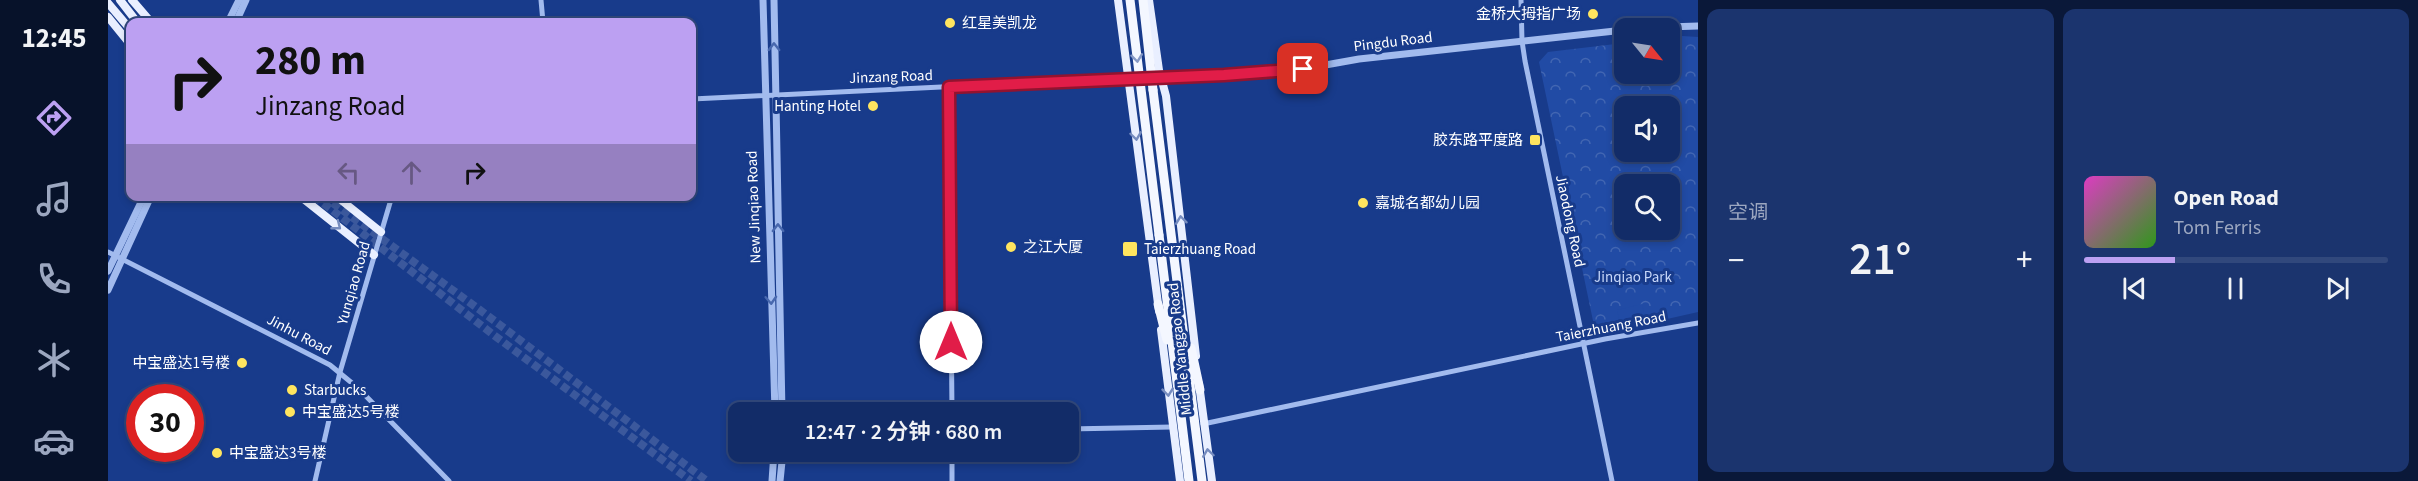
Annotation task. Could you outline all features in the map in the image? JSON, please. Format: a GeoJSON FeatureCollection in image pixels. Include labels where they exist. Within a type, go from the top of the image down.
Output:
{"type":"FeatureCollection","features":[{"type":"Feature","properties":{"kind":"highway","name":"Middle Yanggao Road"},"geometry":{"type":"LineString","coordinates":[[1129,0],[1189,481]]}},
{"type":"Feature","properties":{"kind":"highway","name":"Middle Yanggao Road"},"geometry":{"type":"LineString","coordinates":[[1143,0],[1202,481]]}},
{"type":"Feature","properties":{"kind":"highway"},"geometry":{"type":"LineString","coordinates":[[1149,0],[1153,90]]}},
{"type":"Feature","properties":{"kind":"highway"},"geometry":{"type":"LineString","coordinates":[[1178,288],[1200,390]]}},
{"type":"Feature","properties":{"kind":"highway"},"geometry":{"type":"LineString","coordinates":[[1158,304],[1177,384]]}},
{"type":"Feature","properties":{"kind":"highway"},"geometry":{"type":"LineString","coordinates":[[1182,481],[1185,450]]}},
{"type":"Feature","properties":{"kind":"main road"},"geometry":{"type":"LineString","coordinates":[[120,0],[134,18]]}},
{"type":"Feature","properties":{"kind":"main road"},"geometry":{"type":"LineString","coordinates":[[132,0],[148,18]]}},
{"type":"Feature","properties":{"kind":"main road","name":"Middle Yanggao Road"},"geometry":{"type":"LineString","coordinates":[[1118,0],[1172,427],[1182,481]]}},
{"type":"Feature","properties":{"kind":"main road","name":"Middle Yanggao Road"},"geometry":{"type":"LineString","coordinates":[[1149,0],[1170,130],[1200,390],[1208,423],[1212,481]]}},
{"type":"Feature","properties":{"kind":"main road"},"geometry":{"type":"LineString","coordinates":[[108,3],[126,24]]}},
{"type":"Feature","properties":{"kind":"main road"},"geometry":{"type":"LineString","coordinates":[[108,17],[126,39]]}},
{"type":"Feature","properties":{"kind":"main road"},"geometry":{"type":"LineString","coordinates":[[306,201],[374,255]]}},
{"type":"Feature","properties":{"kind":"main road"},"geometry":{"type":"LineString","coordinates":[[342,201],[381,232]]}},
{"type":"Feature","properties":{"kind":"street"},"geometry":{"type":"LineString","coordinates":[[230,18],[239,0]]}},
{"type":"Feature","properties":{"kind":"street"},"geometry":{"type":"LineString","coordinates":[[238,18],[246,0]]}},
{"type":"Feature","properties":{"kind":"street"},"geometry":{"type":"LineString","coordinates":[[541,0],[543,18]]}},
{"type":"Feature","properties":{"kind":"street","name":"New Jinqiao Road"},"geometry":{"type":"LineString","coordinates":[[763,0],[775,402]]}},
{"type":"Feature","properties":{"kind":"street","name":"New Jinqiao Road"},"geometry":{"type":"LineString","coordinates":[[774,0],[783,402]]}},
{"type":"Feature","properties":{"kind":"street","name":"Jiaodong Road"},"geometry":{"type":"LineString","coordinates":[[1521,0],[1522,41],[1612,481]]}},
{"type":"Feature","properties":{"kind":"street"},"geometry":{"type":"LineString","coordinates":[[1680,27],[1698,26]]}},
{"type":"Feature","properties":{"kind":"street","name":"Pingdu Road"},"geometry":{"type":"LineString","coordinates":[[1128,78],[1303,69],[1359,59],[1614,31]]}},
{"type":"Feature","properties":{"kind":"street","name":"Jinzang Road"},"geometry":{"type":"LineString","coordinates":[[696,99],[1128,78]]}},
{"type":"Feature","properties":{"kind":"street"},"geometry":{"type":"LineString","coordinates":[[949,87],[952,402]]}},
{"type":"Feature","properties":{"kind":"street"},"geometry":{"type":"LineString","coordinates":[[108,272],[142,201]]}},
{"type":"Feature","properties":{"kind":"street"},"geometry":{"type":"LineString","coordinates":[[108,290],[115,255],[149,201]]}},
{"type":"Feature","properties":{"kind":"street","name":"Yunqiao Road"},"geometry":{"type":"LineString","coordinates":[[315,481],[340,372],[390,201]]}},
{"type":"Feature","properties":{"kind":"street","name":"Jinhu Road"},"geometry":{"type":"LineString","coordinates":[[115,255],[320,358],[340,372],[449,481]]}},
{"type":"Feature","properties":{"kind":"street","name":"Taierzhuang Road"},"geometry":{"type":"LineString","coordinates":[[1208,423],[1698,322]]}},
{"type":"Feature","properties":{"kind":"street"},"geometry":{"type":"LineString","coordinates":[[1079,429],[1172,427]]}},
{"type":"Feature","properties":{"kind":"street"},"geometry":{"type":"LineString","coordinates":[[772,481],[773,462]]}},
{"type":"Feature","properties":{"kind":"street"},"geometry":{"type":"LineString","coordinates":[[780,481],[782,462]]}},
{"type":"Feature","properties":{"kind":"street"},"geometry":{"type":"LineString","coordinates":[[952,462],[952,481]]}},
{"type":"Feature","properties":{"kind":"green space","name":"Jinqiao Park"},"geometry":{"type":"Polygon","coordinates":[[[1680,36],[1698,37],[1698,312],[1596,335],[1539,62],[1548,52],[1614,44],[1614,84],[1680,84],[1680,36]]]}},
{"type":"Feature","properties":{"kind":"green space"},"geometry":{"type":"Polygon","coordinates":[[[1642,304],[1645,318],[1620,324],[1617,310],[1642,304]]]}},
{"type":"Feature","properties":{"kind":"tunnel"},"geometry":{"type":"LineString","coordinates":[[320,201],[495,336],[691,481]]}},
{"type":"Feature","properties":{"kind":"tunnel"},"geometry":{"type":"LineString","coordinates":[[330,201],[480,310],[707,481]]}},
{"type":"Feature","properties":{"kind":"place","name":"金桥大拇指广场"},"geometry":{"type":"Point","coordinates":[1593,14]}},
{"type":"Feature","properties":{"kind":"place","name":"红星美凯龙"},"geometry":{"type":"Point","coordinates":[950,23]}},
{"type":"Feature","properties":{"kind":"place","name":"Hanting Hotel"},"geometry":{"type":"Point","coordinates":[873,106]}},
{"type":"Feature","properties":{"kind":"place","name":"胶东路平度路"},"geometry":{"type":"Point","coordinates":[1535,140]}},
{"type":"Feature","properties":{"kind":"place","name":"嘉城名都幼儿园"},"geometry":{"type":"Point","coordinates":[1363,203]}},
{"type":"Feature","properties":{"kind":"place","name":"之江大厦"},"geometry":{"type":"Point","coordinates":[1011,247]}},
{"type":"Feature","properties":{"kind":"place","name":"Taierzhuang Road"},"geometry":{"type":"Point","coordinates":[1130,249]}},
{"type":"Feature","properties":{"kind":"place","name":"中宝盛达1号楼"},"geometry":{"type":"Point","coordinates":[242,363]}},
{"type":"Feature","properties":{"kind":"place","name":"Starbucks"},"geometry":{"type":"Point","coordinates":[292,390]}},
{"type":"Feature","properties":{"kind":"place","name":"中宝盛达5号楼"},"geometry":{"type":"Point","coordinates":[290,412]}},
{"type":"Feature","properties":{"kind":"place","name":"中宝盛达3号楼"},"geometry":{"type":"Point","coordinates":[217,453]}},
{"type":"Feature","properties":{"kind":"route"},"geometry":{"type":"LineString","coordinates":[[951,342],[949,87],[1224,75],[1303,69]]}}]}
